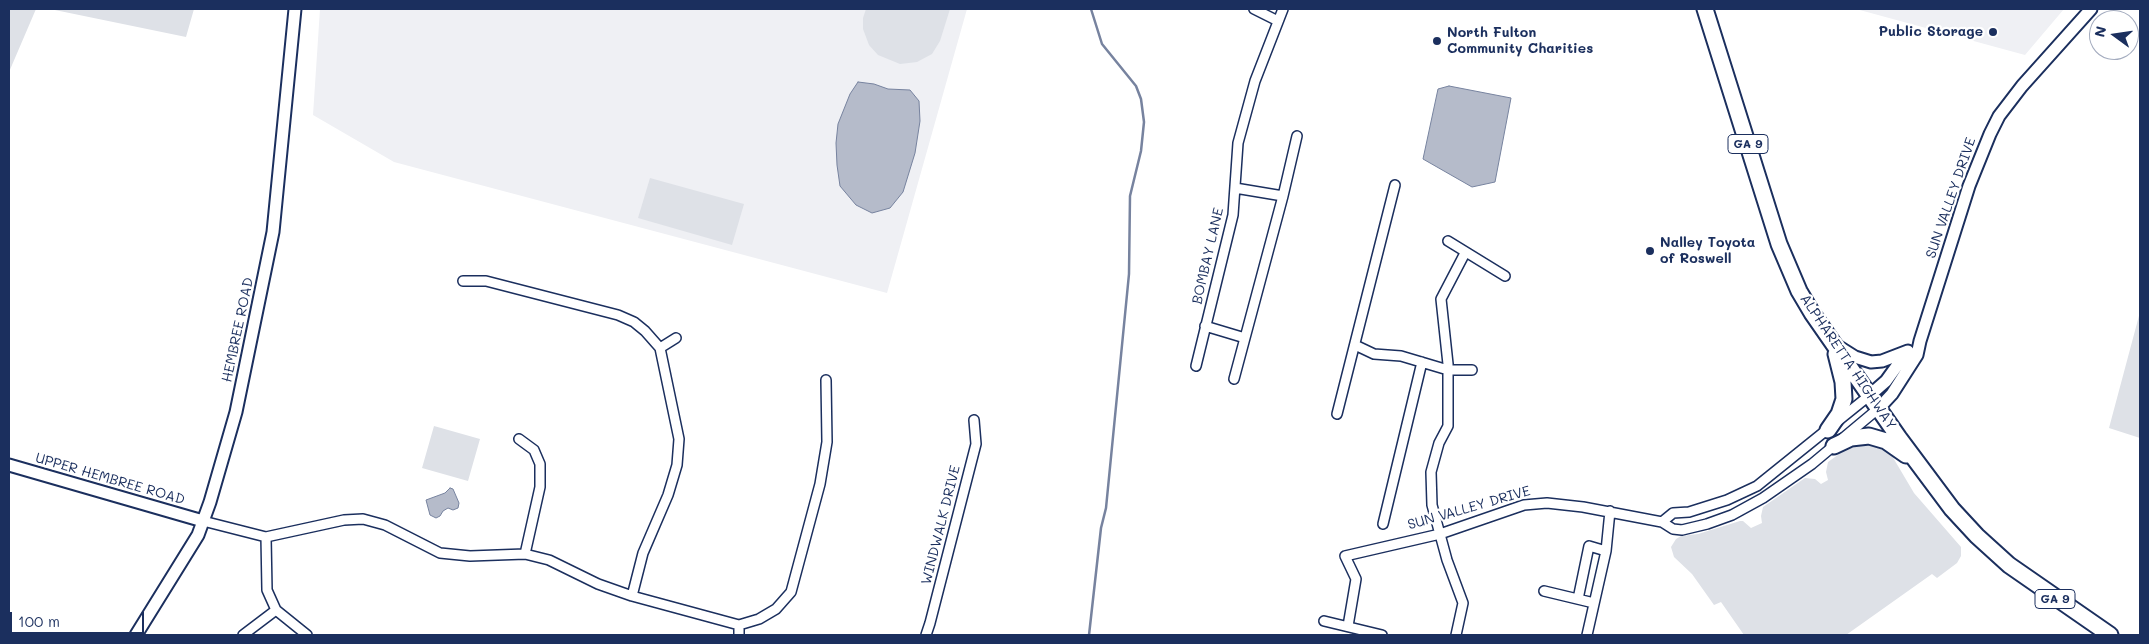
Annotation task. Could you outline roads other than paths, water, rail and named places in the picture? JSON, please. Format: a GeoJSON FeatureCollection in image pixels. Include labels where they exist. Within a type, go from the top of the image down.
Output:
{"type":"FeatureCollection","features":[{"type":"Feature","properties":{"kind":"highway","name":"ALPHARETTA HIGHWAY"},"geometry":{"type":"LineString","coordinates":[[1705,9],[1780,245],[1804,300],[1832,343],[1952,509],[2005,562],[2045,592],[2110,635]]}},
{"type":"Feature","properties":{"kind":"highway"},"geometry":{"type":"LineString","coordinates":[[1828,430],[1839,414],[1844,391],[1842,374],[1832,343]]}},
{"type":"Feature","properties":{"kind":"highway"},"geometry":{"type":"LineString","coordinates":[[1834,446],[1851,438],[1876,437],[1896,446],[1924,472]]}},
{"type":"Feature","properties":{"kind":"street","name":"HEMBREE ROAD"},"geometry":{"type":"LineString","coordinates":[[136,635],[192,547],[203,521],[236,412],[273,232],[296,9]]}},
{"type":"Feature","properties":{"kind":"street"},"geometry":{"type":"LineString","coordinates":[[1254,9],[1278,21]]}},
{"type":"Feature","properties":{"kind":"street","name":"BOMBAY LANE"},"geometry":{"type":"LineString","coordinates":[[1196,366],[1233,215],[1238,143],[1255,81],[1283,9]]}},
{"type":"Feature","properties":{"kind":"street","name":"SUN VALLEY DRIVE"},"geometry":{"type":"LineString","coordinates":[[1662,522],[1674,514],[1689,512],[1727,500],[1757,486],[1828,430],[1874,402],[1892,394],[1917,355],[1969,186],[1999,116],[2022,86],[2091,9]]}},
{"type":"Feature","properties":{"kind":"street"},"geometry":{"type":"LineString","coordinates":[[1234,379],[1283,196],[1297,136]]}},
{"type":"Feature","properties":{"kind":"street"},"geometry":{"type":"LineString","coordinates":[[1337,414],[1395,185]]}},
{"type":"Feature","properties":{"kind":"street"},"geometry":{"type":"LineString","coordinates":[[1234,188],[1283,196]]}},
{"type":"Feature","properties":{"kind":"street"},"geometry":{"type":"LineString","coordinates":[[1448,241],[1505,276]]}},
{"type":"Feature","properties":{"kind":"street"},"geometry":{"type":"LineString","coordinates":[[1456,635],[1463,603],[1447,560],[1432,505],[1431,472],[1439,443],[1448,426],[1448,370],[1441,299],[1465,253]]}},
{"type":"Feature","properties":{"kind":"street"},"geometry":{"type":"LineString","coordinates":[[464,281],[486,281],[618,316],[640,326],[660,348],[680,439],[678,465],[668,495],[643,553],[632,596]]}},
{"type":"Feature","properties":{"kind":"street"},"geometry":{"type":"LineString","coordinates":[[1205,326],[1245,338]]}},
{"type":"Feature","properties":{"kind":"street"},"geometry":{"type":"LineString","coordinates":[[660,348],[676,338]]}},
{"type":"Feature","properties":{"kind":"street","name":"SUN VALLEY DRIVE"},"geometry":{"type":"LineString","coordinates":[[1348,626],[1356,579],[1345,556],[1440,534],[1524,505],[1547,503],[1610,512],[1662,522],[1673,530],[1682,530],[1732,515],[1763,498],[1834,446],[1874,402],[1886,380],[1913,345],[1920,341]]}},
{"type":"Feature","properties":{"kind":"street"},"geometry":{"type":"LineString","coordinates":[[1832,343],[1855,358],[1871,362],[1882,361],[1908,351]]}},
{"type":"Feature","properties":{"kind":"street"},"geometry":{"type":"LineString","coordinates":[[1355,345],[1374,354],[1400,356],[1448,370],[1472,370]]}},
{"type":"Feature","properties":{"kind":"street"},"geometry":{"type":"LineString","coordinates":[[1383,524],[1422,362]]}},
{"type":"Feature","properties":{"kind":"street"},"geometry":{"type":"LineString","coordinates":[[203,521],[266,537],[344,520],[364,519],[385,525],[440,553],[470,556],[525,554],[549,560],[598,584],[632,596],[739,625],[760,618],[776,609],[791,592],[820,484],[827,442],[826,380]]}},
{"type":"Feature","properties":{"kind":"street","name":"WINDWALK DRIVE"},"geometry":{"type":"LineString","coordinates":[[926,635],[976,444],[974,420]]}},
{"type":"Feature","properties":{"kind":"street"},"geometry":{"type":"LineString","coordinates":[[518,439],[534,450],[540,464],[540,487],[525,554]]}},
{"type":"Feature","properties":{"kind":"street","name":"UPPER HEMBREE ROAD"},"geometry":{"type":"LineString","coordinates":[[9,465],[203,521]]}},
{"type":"Feature","properties":{"kind":"street"},"geometry":{"type":"LineString","coordinates":[[1587,635],[1606,551],[1610,512]]}},
{"type":"Feature","properties":{"kind":"street"},"geometry":{"type":"LineString","coordinates":[[266,537],[267,590],[276,610],[307,635]]}},
{"type":"Feature","properties":{"kind":"street"},"geometry":{"type":"LineString","coordinates":[[1578,599],[1589,546],[1606,551]]}},
{"type":"Feature","properties":{"kind":"street"},"geometry":{"type":"LineString","coordinates":[[1544,591],[1594,603]]}},
{"type":"Feature","properties":{"kind":"street"},"geometry":{"type":"LineString","coordinates":[[243,635],[276,610]]}},
{"type":"Feature","properties":{"kind":"street"},"geometry":{"type":"LineString","coordinates":[[1324,620],[1382,635]]}},
{"type":"Feature","properties":{"kind":"street"},"geometry":{"type":"LineString","coordinates":[[739,625],[739,635]]}},
{"type":"Feature","properties":{"kind":"water"},"geometry":{"type":"Polygon","coordinates":[[[858,82],[874,84],[888,89],[910,90],[919,101],[920,121],[915,153],[903,192],[890,208],[872,213],[856,205],[840,186],[837,165],[836,143],[838,124],[850,94],[858,82]]]}},
{"type":"Feature","properties":{"kind":"water"},"geometry":{"type":"Polygon","coordinates":[[[1449,86],[1511,98],[1495,182],[1472,187],[1423,159],[1438,89],[1449,86]]]}},
{"type":"Feature","properties":{"kind":"water"},"geometry":{"type":"Polygon","coordinates":[[[450,488],[453,489],[459,503],[458,508],[453,510],[448,508],[436,518],[430,515],[426,500],[445,493],[450,488]]]}},
{"type":"Feature","properties":{"kind":"waterway"},"geometry":{"type":"LineString","coordinates":[[1089,635],[1101,528],[1106,508],[1129,274],[1130,196],[1141,151],[1144,122],[1141,99],[1136,86],[1102,44],[1091,9]]}},
{"type":"Feature","properties":{"kind":"place","name":"Public Storage"},"geometry":{"type":"Point","coordinates":[1993,32]}},
{"type":"Feature","properties":{"kind":"place","name":"North Fulton Community Charities"},"geometry":{"type":"Point","coordinates":[1437,41]}},
{"type":"Feature","properties":{"kind":"place","name":"Nalley Toyota of Roswell"},"geometry":{"type":"Point","coordinates":[1650,251]}}]}
